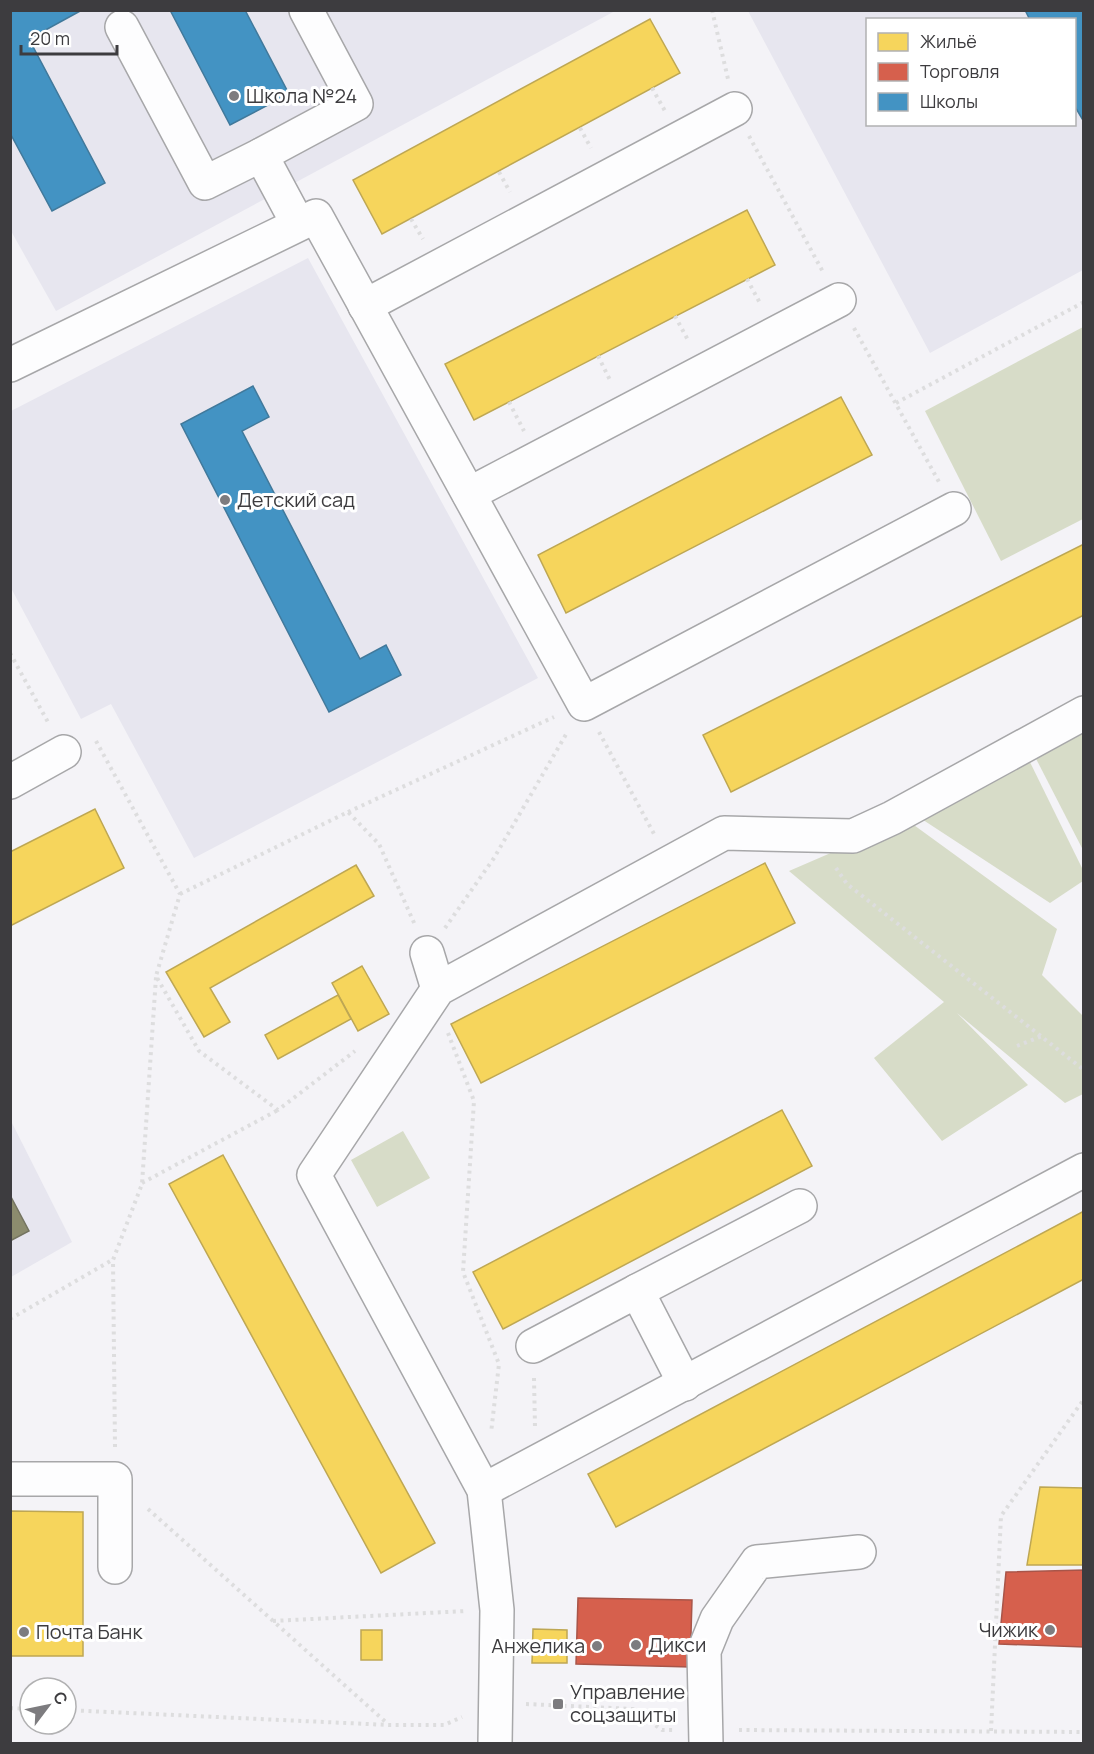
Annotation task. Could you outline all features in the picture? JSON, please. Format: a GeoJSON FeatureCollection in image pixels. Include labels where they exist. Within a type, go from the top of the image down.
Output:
{"type":"FeatureCollection","features":[{"type":"Feature","properties":{"kind":"lane"},"geometry":{"type":"LineString","coordinates":[[122,27],[205,183],[356,104],[306,10]]}},
{"type":"Feature","properties":{"kind":"lane"},"geometry":{"type":"LineString","coordinates":[[365,306],[735,109]]}},
{"type":"Feature","properties":{"kind":"lane"},"geometry":{"type":"LineString","coordinates":[[261,155],[298,224]]}},
{"type":"Feature","properties":{"kind":"lane"},"geometry":{"type":"LineString","coordinates":[[10,365],[316,216],[584,704],[954,509]]}},
{"type":"Feature","properties":{"kind":"lane"},"geometry":{"type":"LineString","coordinates":[[469,494],[839,300]]}},
{"type":"Feature","properties":{"kind":"lane"},"geometry":{"type":"LineString","coordinates":[[495,1743],[497,1610],[484,1490],[315,1175],[438,989],[724,833],[853,836],[892,819],[1083,713]]}},
{"type":"Feature","properties":{"kind":"lane"},"geometry":{"type":"LineString","coordinates":[[10,782],[64,752]]}},
{"type":"Feature","properties":{"kind":"lane"},"geometry":{"type":"LineString","coordinates":[[427,954],[438,989]]}},
{"type":"Feature","properties":{"kind":"lane"},"geometry":{"type":"LineString","coordinates":[[484,1490],[1083,1170]]}},
{"type":"Feature","properties":{"kind":"lane"},"geometry":{"type":"LineString","coordinates":[[533,1346],[800,1206]]}},
{"type":"Feature","properties":{"kind":"lane"},"geometry":{"type":"LineString","coordinates":[[637,1291],[685,1384]]}},
{"type":"Feature","properties":{"kind":"lane"},"geometry":{"type":"LineString","coordinates":[[10,1479],[115,1479],[115,1567]]}},
{"type":"Feature","properties":{"kind":"lane"},"geometry":{"type":"LineString","coordinates":[[706,1737],[704,1651],[717,1619],[758,1562],[859,1552]]}},
{"type":"Feature","properties":{"kind":"path"},"geometry":{"type":"LineString","coordinates":[[712,10],[735,109],[954,509]]}},
{"type":"Feature","properties":{"kind":"path"},"geometry":{"type":"LineString","coordinates":[[896,403],[1083,302]]}},
{"type":"Feature","properties":{"kind":"path"},"geometry":{"type":"LineString","coordinates":[[10,653],[64,752],[94,737],[180,894],[156,976],[142,1184],[113,1260],[115,1479],[389,1725]]}},
{"type":"Feature","properties":{"kind":"path"},"geometry":{"type":"LineString","coordinates":[[180,894],[348,812],[584,704]]}},
{"type":"Feature","properties":{"kind":"path"},"geometry":{"type":"LineString","coordinates":[[584,704],[669,863]]}},
{"type":"Feature","properties":{"kind":"path"},"geometry":{"type":"LineString","coordinates":[[427,954],[494,858],[584,704]]}},
{"type":"Feature","properties":{"kind":"path"},"geometry":{"type":"LineString","coordinates":[[348,812],[379,844],[427,954]]}},
{"type":"Feature","properties":{"kind":"path"},"geometry":{"type":"LineString","coordinates":[[813,836],[847,884],[1083,1070]]}},
{"type":"Feature","properties":{"kind":"path"},"geometry":{"type":"LineString","coordinates":[[156,976],[199,1051],[278,1110]]}},
{"type":"Feature","properties":{"kind":"path"},"geometry":{"type":"LineString","coordinates":[[438,989],[447,1030],[474,1101],[463,1272],[500,1364],[491,1433]]}},
{"type":"Feature","properties":{"kind":"path"},"geometry":{"type":"LineString","coordinates":[[1017,1046],[1042,1036]]}},
{"type":"Feature","properties":{"kind":"path"},"geometry":{"type":"LineString","coordinates":[[142,1184],[278,1110],[363,1046]]}},
{"type":"Feature","properties":{"kind":"path"},"geometry":{"type":"LineString","coordinates":[[10,1319],[113,1260]]}},
{"type":"Feature","properties":{"kind":"path"},"geometry":{"type":"LineString","coordinates":[[533,1346],[536,1463]]}},
{"type":"Feature","properties":{"kind":"path"},"geometry":{"type":"LineString","coordinates":[[991,1731],[1001,1516],[1083,1399]]}},
{"type":"Feature","properties":{"kind":"path"},"geometry":{"type":"LineString","coordinates":[[273,1621],[497,1610]]}},
{"type":"Feature","properties":{"kind":"path"},"geometry":{"type":"LineString","coordinates":[[78,1711],[389,1725],[444,1725],[495,1702],[633,1709],[662,1730],[706,1737],[991,1731],[1083,1732]]}},
{"type":"Feature","properties":{"kind":"shaded area","name":"Школа №24"},"geometry":{"type":"Polygon","coordinates":[[[10,11],[615,11],[56,311],[11,231],[10,11]]]}},
{"type":"Feature","properties":{"kind":"shaded area"},"geometry":{"type":"Polygon","coordinates":[[[748,11],[1083,11],[1083,270],[930,353],[748,11]]]}},
{"type":"Feature","properties":{"kind":"shaded area","name":"Детский сад"},"geometry":{"type":"Polygon","coordinates":[[[308,258],[538,678],[194,858],[111,704],[81,719],[11,588],[11,411],[308,258]]]}},
{"type":"Feature","properties":{"kind":"shaded area"},"geometry":{"type":"Polygon","coordinates":[[[10,1119],[72,1242],[11,1277],[10,1277],[10,1119]]]}},
{"type":"Feature","properties":{"kind":"green space"},"geometry":{"type":"Polygon","coordinates":[[[1083,327],[1083,519],[1001,561],[925,411],[1083,327]]]}},
{"type":"Feature","properties":{"kind":"green space"},"geometry":{"type":"Polygon","coordinates":[[[1083,718],[1083,850],[1030,747],[1083,718]]]}},
{"type":"Feature","properties":{"kind":"green space"},"geometry":{"type":"Polygon","coordinates":[[[1025,752],[1083,870],[1083,881],[1050,903],[914,814],[1025,752]]]}},
{"type":"Feature","properties":{"kind":"green space"},"geometry":{"type":"Polygon","coordinates":[[[907,820],[1057,929],[1042,975],[1083,1016],[1083,1094],[1065,1103],[957,1013],[1028,1085],[942,1141],[874,1058],[944,1002],[789,871],[907,820]]]}},
{"type":"Feature","properties":{"kind":"green space"},"geometry":{"type":"Polygon","coordinates":[[[403,1131],[430,1178],[377,1207],[351,1160],[403,1131]]]}},
{"type":"Feature","properties":{"kind":"building: Жильё"},"geometry":{"type":"Polygon","coordinates":[[[650,19],[680,73],[382,234],[353,180],[650,19]]]}},
{"type":"Feature","properties":{"kind":"building: Жильё"},"geometry":{"type":"Polygon","coordinates":[[[747,210],[775,265],[474,420],[445,364],[747,210]]]}},
{"type":"Feature","properties":{"kind":"building: Жильё"},"geometry":{"type":"Polygon","coordinates":[[[841,397],[872,455],[566,613],[538,555],[841,397]]]}},
{"type":"Feature","properties":{"kind":"building: Жильё"},"geometry":{"type":"Polygon","coordinates":[[[1084,544],[1084,615],[731,792],[703,735],[1084,544]]]}},
{"type":"Feature","properties":{"kind":"building: Жильё"},"geometry":{"type":"Polygon","coordinates":[[[95,809],[124,868],[10,926],[10,852],[95,809]]]}},
{"type":"Feature","properties":{"kind":"building: Жильё"},"geometry":{"type":"Polygon","coordinates":[[[765,863],[795,923],[481,1083],[451,1024],[765,863]]]}},
{"type":"Feature","properties":{"kind":"building: Жильё"},"geometry":{"type":"Polygon","coordinates":[[[356,865],[374,896],[210,988],[230,1022],[204,1037],[166,972],[356,865]]]}},
{"type":"Feature","properties":{"kind":"building: Жильё"},"geometry":{"type":"Polygon","coordinates":[[[362,966],[389,1014],[358,1031],[332,983],[362,966]]]}},
{"type":"Feature","properties":{"kind":"building: Жильё"},"geometry":{"type":"Polygon","coordinates":[[[338,995],[351,1019],[278,1059],[265,1035],[338,995]]]}},
{"type":"Feature","properties":{"kind":"building: Жильё"},"geometry":{"type":"Polygon","coordinates":[[[782,1110],[812,1166],[503,1329],[473,1272],[782,1110]]]}},
{"type":"Feature","properties":{"kind":"building: Жильё"},"geometry":{"type":"Polygon","coordinates":[[[223,1155],[435,1543],[381,1573],[169,1184],[223,1155]]]}},
{"type":"Feature","properties":{"kind":"building: Жильё"},"geometry":{"type":"Polygon","coordinates":[[[1084,1211],[1084,1279],[616,1527],[588,1474],[1084,1211]]]}},
{"type":"Feature","properties":{"kind":"building: Жильё"},"geometry":{"type":"Polygon","coordinates":[[[1040,1487],[1084,1488],[1084,1565],[1027,1565],[1040,1487]]]}},
{"type":"Feature","properties":{"kind":"building: Жильё"},"geometry":{"type":"Polygon","coordinates":[[[10,1511],[83,1512],[83,1656],[10,1656],[10,1511]]]}},
{"type":"Feature","properties":{"kind":"building: Жильё"},"geometry":{"type":"Polygon","coordinates":[[[533,1629],[567,1630],[567,1663],[532,1663],[533,1629]]]}},
{"type":"Feature","properties":{"kind":"building: Жильё"},"geometry":{"type":"Polygon","coordinates":[[[361,1630],[382,1630],[382,1660],[361,1660],[361,1630]]]}},
{"type":"Feature","properties":{"kind":"building: Торговля"},"geometry":{"type":"Polygon","coordinates":[[[1084,1570],[1084,1647],[999,1644],[1006,1572],[1084,1570]]]}},
{"type":"Feature","properties":{"kind":"building: Торговля"},"geometry":{"type":"Polygon","coordinates":[[[578,1598],[692,1600],[690,1667],[576,1664],[578,1598]]]}},
{"type":"Feature","properties":{"kind":"building: Школы"},"geometry":{"type":"Polygon","coordinates":[[[10,10],[82,10],[29,39],[105,183],[52,211],[10,133],[10,10]]]}},
{"type":"Feature","properties":{"kind":"building: Школы"},"geometry":{"type":"Polygon","coordinates":[[[170,10],[245,10],[289,94],[230,125],[170,10]]]}},
{"type":"Feature","properties":{"kind":"building: Школы"},"geometry":{"type":"Polygon","coordinates":[[[1025,10],[1084,10],[1084,122],[1076,108],[1076,18],[1029,18],[1025,10]]]}},
{"type":"Feature","properties":{"kind":"building: Школы"},"geometry":{"type":"Polygon","coordinates":[[[253,386],[269,417],[242,431],[360,659],[386,645],[401,675],[329,712],[181,424],[253,386]]]}},
{"type":"Feature","properties":{"kind":"building: Промзона"},"geometry":{"type":"Polygon","coordinates":[[[10,1195],[29,1231],[10,1241],[10,1195]]]}},
{"type":"Feature","properties":{"kind":"place","name":"Школа №24"},"geometry":{"type":"Point","coordinates":[234,96]}},
{"type":"Feature","properties":{"kind":"place","name":"Детский сад"},"geometry":{"type":"Point","coordinates":[225,500]}},
{"type":"Feature","properties":{"kind":"place","name":"Чижик"},"geometry":{"type":"Point","coordinates":[1050,1630]}},
{"type":"Feature","properties":{"kind":"place","name":"Почта Банк"},"geometry":{"type":"Point","coordinates":[24,1632]}},
{"type":"Feature","properties":{"kind":"place","name":"Дикси"},"geometry":{"type":"Point","coordinates":[636,1645]}},
{"type":"Feature","properties":{"kind":"place","name":"Анжелика"},"geometry":{"type":"Point","coordinates":[597,1646]}},
{"type":"Feature","properties":{"kind":"place","name":"Управление соцзащиты"},"geometry":{"type":"Point","coordinates":[558,1704]}}]}
